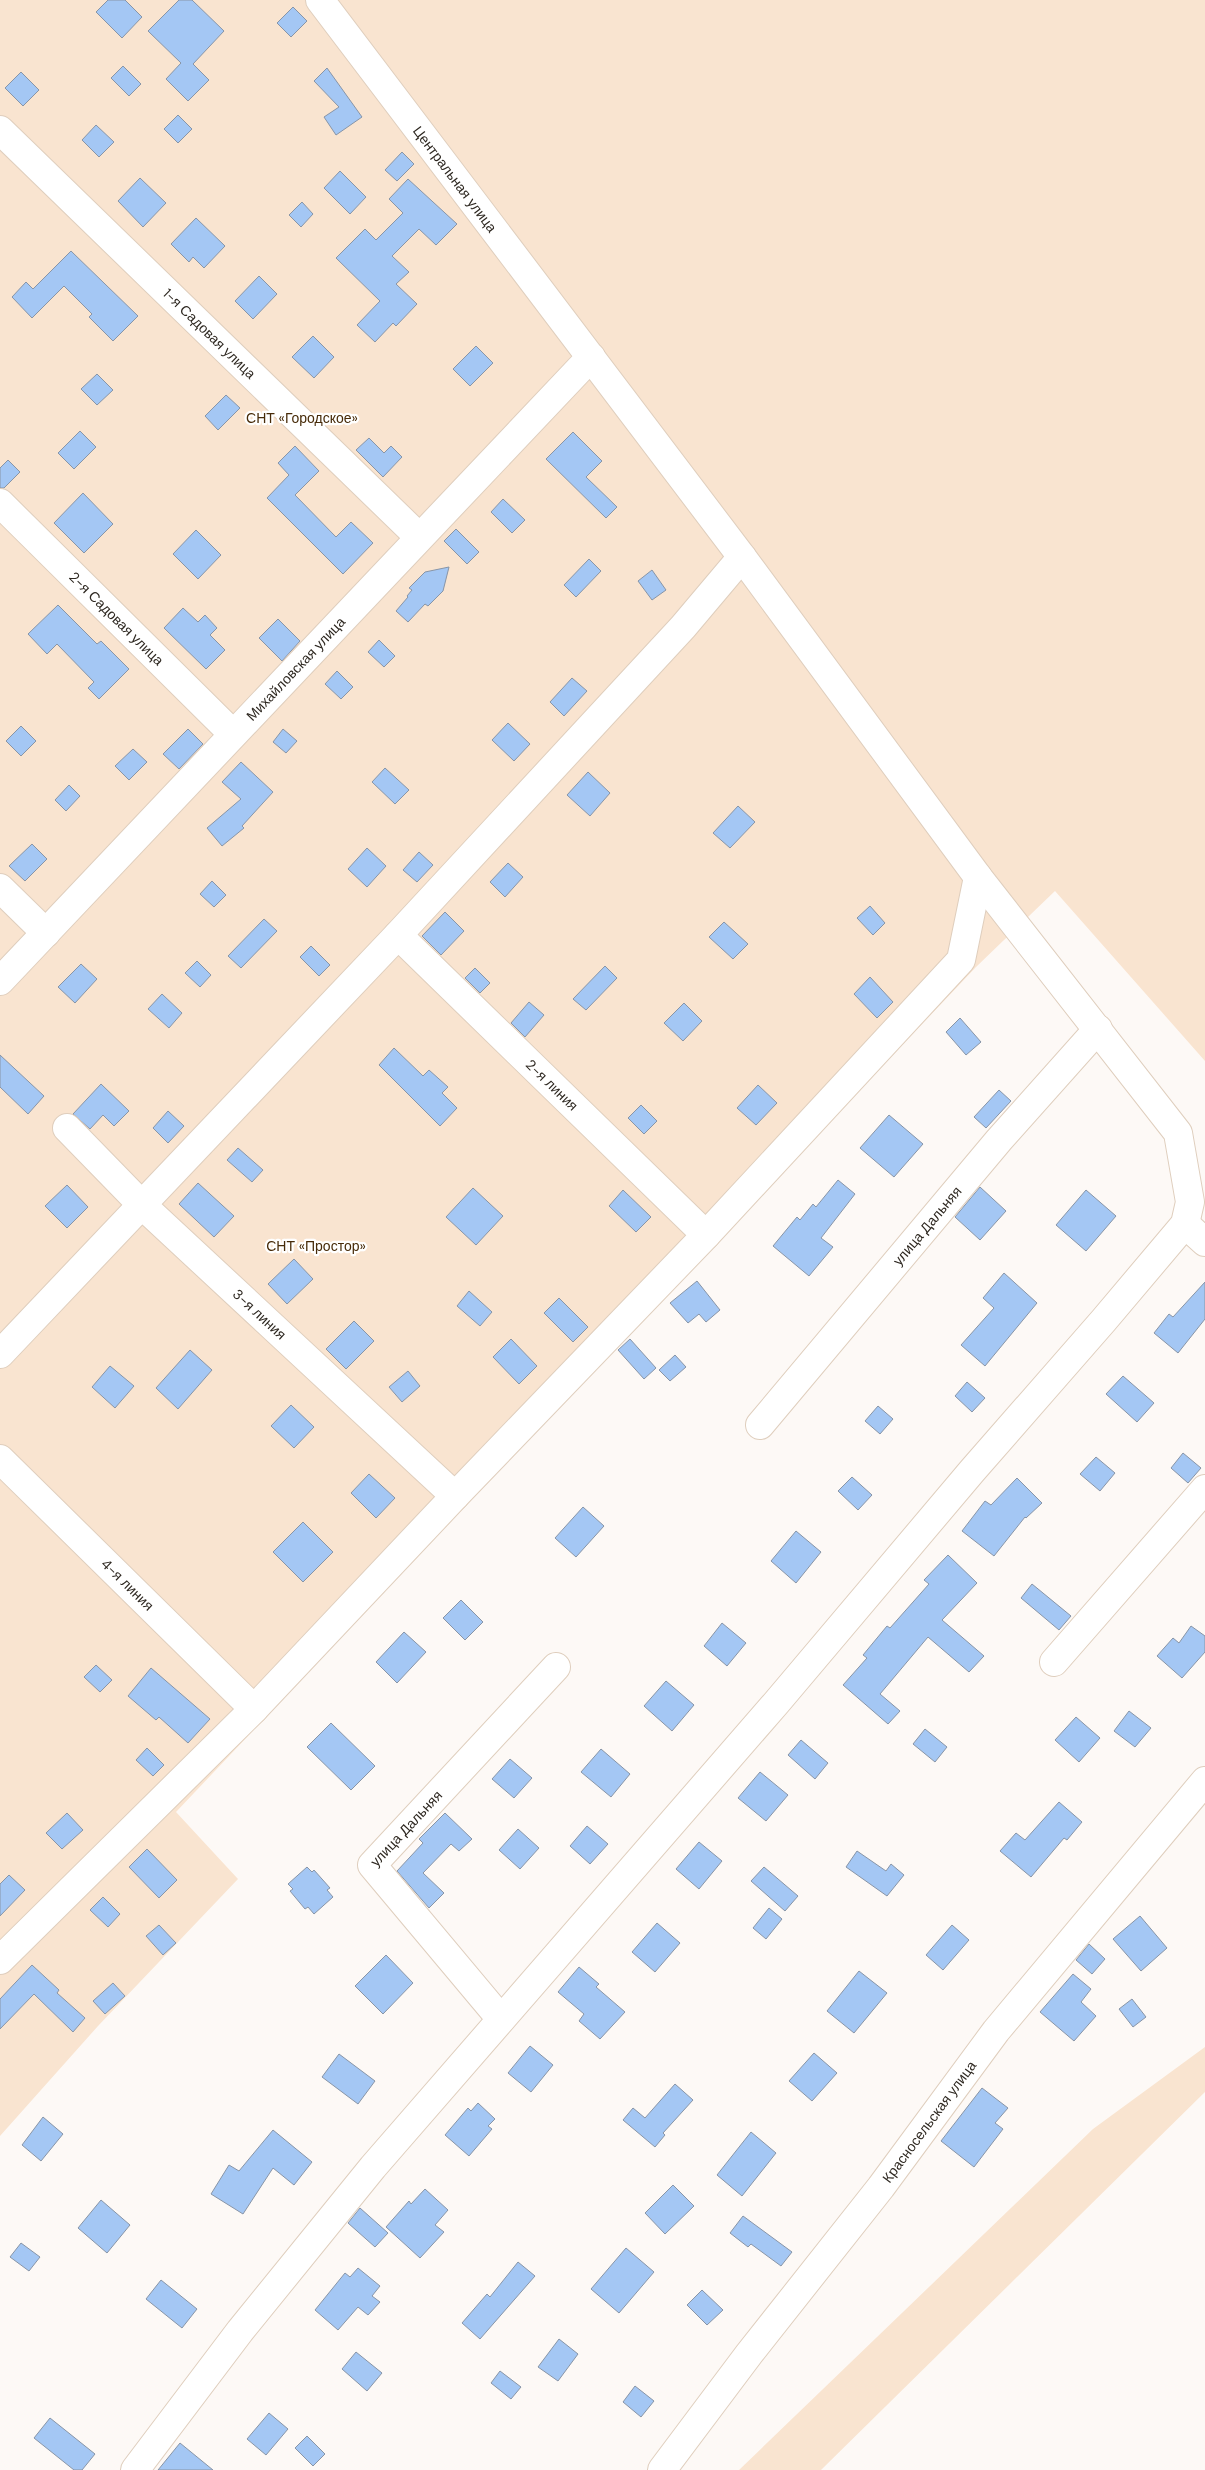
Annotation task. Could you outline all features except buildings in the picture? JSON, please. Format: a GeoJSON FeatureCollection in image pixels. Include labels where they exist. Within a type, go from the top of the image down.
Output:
{"type":"FeatureCollection","features":[{"type":"Feature","properties":{"kind":"street","name":"Центральная улица"},"geometry":{"type":"LineString","coordinates":[[320,0],[742,557],[978,877],[1178,1133],[1190,1202],[1185,1224]]}},
{"type":"Feature","properties":{"kind":"street","name":"1-я Садовая улица"},"geometry":{"type":"LineString","coordinates":[[0,130],[420,537]]}},
{"type":"Feature","properties":{"kind":"street","name":"Михайловская улица"},"geometry":{"type":"LineString","coordinates":[[0,980],[591,357]]}},
{"type":"Feature","properties":{"kind":"street","name":"2-я Садовая улица"},"geometry":{"type":"LineString","coordinates":[[0,503],[234,734]]}},
{"type":"Feature","properties":{"kind":"street"},"geometry":{"type":"LineString","coordinates":[[0,1354],[398,935],[683,627],[742,557]]}},
{"type":"Feature","properties":{"kind":"street"},"geometry":{"type":"LineString","coordinates":[[0,1960],[254,1709],[455,1496],[706,1235],[961,960],[978,877]]}},
{"type":"Feature","properties":{"kind":"street"},"geometry":{"type":"LineString","coordinates":[[0,888],[46,933]]}},
{"type":"Feature","properties":{"kind":"street","name":"2-я линия"},"geometry":{"type":"LineString","coordinates":[[398,935],[706,1235]]}},
{"type":"Feature","properties":{"kind":"street","name":"улица Дальняя"},"geometry":{"type":"LineString","coordinates":[[760,1425],[1000,1140],[1098,1029]]}},
{"type":"Feature","properties":{"kind":"street","name":"3-я линия"},"geometry":{"type":"LineString","coordinates":[[67,1128],[142,1206],[455,1496]]}},
{"type":"Feature","properties":{"kind":"street"},"geometry":{"type":"LineString","coordinates":[[135,2470],[240,2332],[361,2182],[777,1702],[965,1478],[1185,1224],[1205,1242]]}},
{"type":"Feature","properties":{"kind":"street","name":"4-я линия"},"geometry":{"type":"LineString","coordinates":[[0,1459],[254,1709]]}},
{"type":"Feature","properties":{"kind":"street"},"geometry":{"type":"LineString","coordinates":[[1054,1662],[1205,1489]]}},
{"type":"Feature","properties":{"kind":"street","name":"улица Дальняя"},"geometry":{"type":"LineString","coordinates":[[501,2019],[372,1865],[556,1667]]}},
{"type":"Feature","properties":{"kind":"street","name":"Красносельская улица"},"geometry":{"type":"LineString","coordinates":[[662,2470],[749,2354],[881,2187],[996,2031],[1205,1781]]}},
{"type":"Feature","properties":{"kind":"green space"},"geometry":{"type":"Polygon","coordinates":[[[0,0],[1205,0],[1205,1061],[1055,891],[976,967],[176,1812],[238,1879],[98,2026],[0,2136],[0,0]]]}},
{"type":"Feature","properties":{"kind":"green space"},"geometry":{"type":"Polygon","coordinates":[[[1205,2047],[1205,2092],[821,2470],[739,2470],[1093,2129],[1205,2047]]]}},
{"type":"Feature","properties":{"kind":"park label","name":"СНТ «Городское»"},"geometry":{"type":"Point","coordinates":[302,418]}},
{"type":"Feature","properties":{"kind":"park label","name":"СНТ «Простор»"},"geometry":{"type":"Point","coordinates":[316,1246]}}]}
